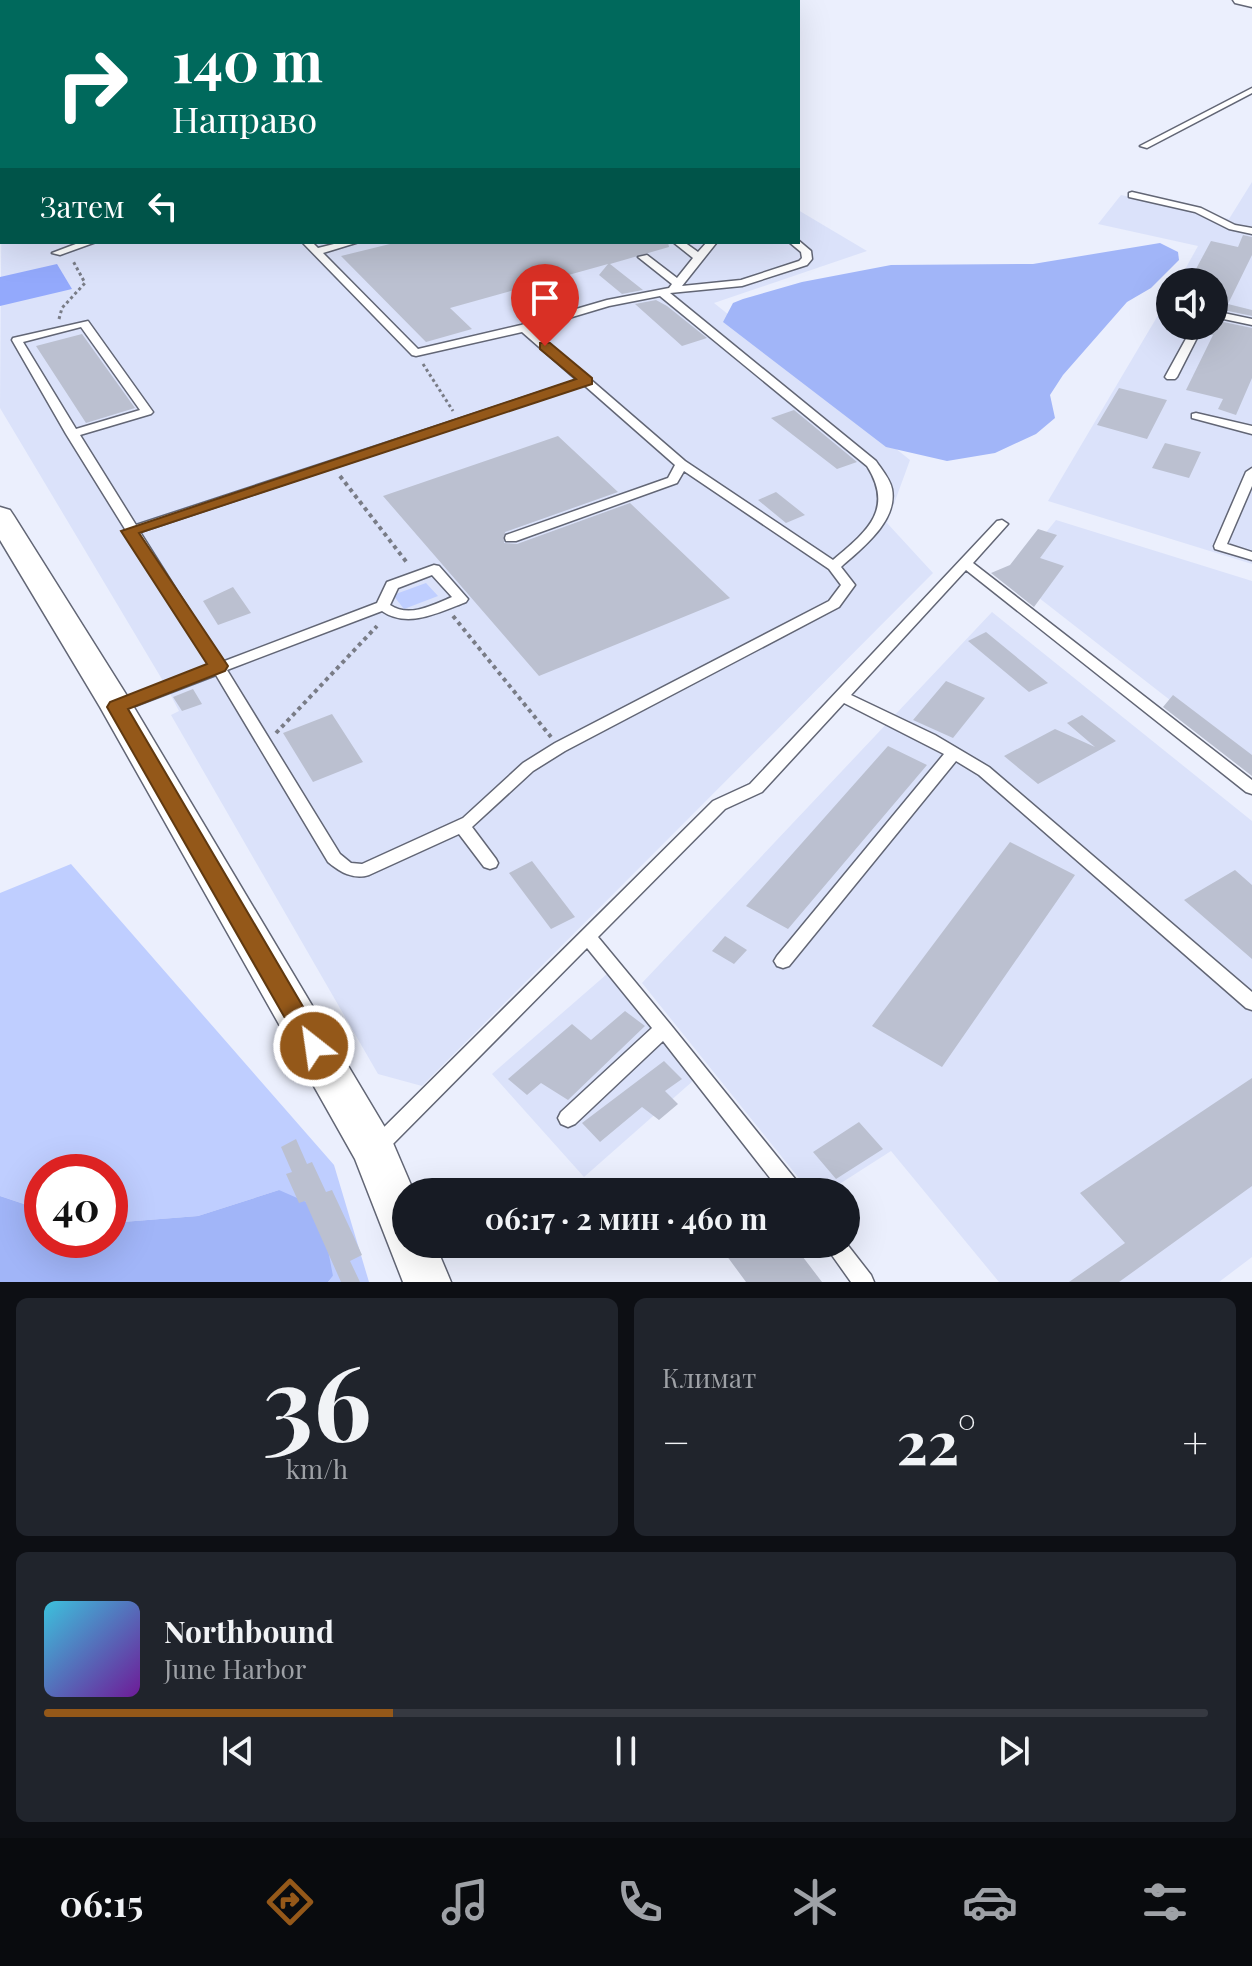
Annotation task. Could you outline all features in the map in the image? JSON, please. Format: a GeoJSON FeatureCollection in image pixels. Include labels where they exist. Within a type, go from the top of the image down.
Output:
{"type":"FeatureCollection","features":[{"type":"Feature","properties":{"kind":"street"},"geometry":{"type":"LineString","coordinates":[[1240,0],[1252,3]]}},
{"type":"Feature","properties":{"kind":"street"},"geometry":{"type":"LineString","coordinates":[[0,516],[117,707],[374,1150],[392,1195]]}},
{"type":"Feature","properties":{"kind":"street"},"geometry":{"type":"LineString","coordinates":[[418,1258],[427,1282]]}},
{"type":"Feature","properties":{"kind":"lane"},"geometry":{"type":"LineString","coordinates":[[1144,146],[1252,90]]}},
{"type":"Feature","properties":{"kind":"lane"},"geometry":{"type":"LineString","coordinates":[[1132,195],[1198,210],[1232,227],[1252,231]]}},
{"type":"Feature","properties":{"kind":"lane"},"geometry":{"type":"LineString","coordinates":[[61,251],[84,244]]}},
{"type":"Feature","properties":{"kind":"lane"},"geometry":{"type":"LineString","coordinates":[[309,244],[416,353],[671,289],[742,283],[803,263],[807,259],[806,251],[797,244]]}},
{"type":"Feature","properties":{"kind":"lane"},"geometry":{"type":"LineString","coordinates":[[317,251],[346,244]]}},
{"type":"Feature","properties":{"kind":"lane"},"geometry":{"type":"LineString","coordinates":[[681,244],[700,258]]}},
{"type":"Feature","properties":{"kind":"lane"},"geometry":{"type":"LineString","coordinates":[[671,289],[710,244]]}},
{"type":"Feature","properties":{"kind":"lane"},"geometry":{"type":"LineString","coordinates":[[643,257],[671,289],[872,464],[886,490],[884,507],[869,534],[834,566]]}},
{"type":"Feature","properties":{"kind":"lane"},"geometry":{"type":"LineString","coordinates":[[1228,317],[1252,322]]}},
{"type":"Feature","properties":{"kind":"lane"},"geometry":{"type":"LineString","coordinates":[[72,434],[147,412],[84,323],[17,340],[72,434],[130,531],[267,743],[334,858],[347,868],[363,871],[462,826],[528,767],[560,747],[834,604],[848,585],[834,566],[681,464],[524,328]]}},
{"type":"Feature","properties":{"kind":"lane"},"geometry":{"type":"LineString","coordinates":[[1171,377],[1191,340]]}},
{"type":"Feature","properties":{"kind":"lane"},"geometry":{"type":"LineString","coordinates":[[130,531],[586,381]]}},
{"type":"Feature","properties":{"kind":"lane"},"geometry":{"type":"LineString","coordinates":[[1196,416],[1252,430]]}},
{"type":"Feature","properties":{"kind":"lane"},"geometry":{"type":"LineString","coordinates":[[511,538],[673,480],[681,464]]}},
{"type":"Feature","properties":{"kind":"lane"},"geometry":{"type":"LineString","coordinates":[[1252,472],[1220,546],[1252,556]]}},
{"type":"Feature","properties":{"kind":"lane"},"geometry":{"type":"LineString","coordinates":[[374,1150],[719,805],[756,788],[1002,524]]}},
{"type":"Feature","properties":{"kind":"lane"},"geometry":{"type":"LineString","coordinates":[[967,564],[1252,788]]}},
{"type":"Feature","properties":{"kind":"lane"},"geometry":{"type":"LineString","coordinates":[[117,707],[218,666],[386,609],[414,616],[461,599],[434,569],[392,585],[386,609]]}},
{"type":"Feature","properties":{"kind":"lane"},"geometry":{"type":"LineString","coordinates":[[842,696],[984,771],[1252,1003]]}},
{"type":"Feature","properties":{"kind":"lane"},"geometry":{"type":"LineString","coordinates":[[783,961],[954,753]]}},
{"type":"Feature","properties":{"kind":"lane"},"geometry":{"type":"LineString","coordinates":[[462,826],[490,863]]}},
{"type":"Feature","properties":{"kind":"lane"},"geometry":{"type":"LineString","coordinates":[[588,938],[782,1178]]}},
{"type":"Feature","properties":{"kind":"lane"},"geometry":{"type":"LineString","coordinates":[[568,1118],[664,1029]]}},
{"type":"Feature","properties":{"kind":"lane"},"geometry":{"type":"LineString","coordinates":[[845,1258],[864,1282]]}},
{"type":"Feature","properties":{"kind":"path"},"geometry":{"type":"LineString","coordinates":[[61,251],[85,283],[58,317],[63,328]]}},
{"type":"Feature","properties":{"kind":"path"},"geometry":{"type":"LineString","coordinates":[[416,353],[460,423]]}},
{"type":"Feature","properties":{"kind":"path"},"geometry":{"type":"LineString","coordinates":[[332,466],[417,575]]}},
{"type":"Feature","properties":{"kind":"path"},"geometry":{"type":"LineString","coordinates":[[444,605],[560,747]]}},
{"type":"Feature","properties":{"kind":"path"},"geometry":{"type":"LineString","coordinates":[[267,743],[386,609]]}},
{"type":"Feature","properties":{"kind":"shaded area"},"geometry":{"type":"Polygon","coordinates":[[[1252,182],[1252,564],[1048,501],[1156,319],[1156,340],[1228,340],[1228,268],[1186,268],[1198,246],[1098,224],[1121,195],[1229,219],[1252,182]]]}},
{"type":"Feature","properties":{"kind":"shaded area"},"geometry":{"type":"Polygon","coordinates":[[[800,211],[867,251],[714,303],[910,460],[887,523],[933,573],[422,1086],[378,1074],[171,715],[179,711],[166,686],[0,408],[1,244],[800,244],[800,211]]]}},
{"type":"Feature","properties":{"kind":"shaded area"},"geometry":{"type":"Polygon","coordinates":[[[1160,243],[1178,252],[1179,260],[1171,268],[1156,268],[1156,283],[1127,302],[1063,375],[1050,395],[1055,418],[1036,434],[995,453],[947,461],[886,447],[723,322],[733,303],[743,299],[802,282],[891,265],[1033,264],[1160,243]]]}},
{"type":"Feature","properties":{"kind":"shaded area"},"geometry":{"type":"Polygon","coordinates":[[[57,264],[72,289],[0,306],[0,277],[57,264]]]}},
{"type":"Feature","properties":{"kind":"shaded area"},"geometry":{"type":"Polygon","coordinates":[[[1056,520],[1252,581],[1252,764],[1011,576],[1056,520]]]}},
{"type":"Feature","properties":{"kind":"shaded area"},"geometry":{"type":"Polygon","coordinates":[[[426,583],[438,596],[404,609],[393,595],[426,583]]]}},
{"type":"Feature","properties":{"kind":"shaded area"},"geometry":{"type":"Polygon","coordinates":[[[992,612],[1252,821],[1252,1257],[1219,1282],[999,1282],[891,1151],[849,1178],[799,1178],[642,983],[992,612]]]}},
{"type":"Feature","properties":{"kind":"shaded area"},"geometry":{"type":"Polygon","coordinates":[[[71,864],[334,1165],[369,1282],[328,1282],[333,1276],[279,1190],[198,1216],[128,1222],[128,1154],[24,1154],[24,1204],[0,1196],[0,893],[71,864]]]}},
{"type":"Feature","properties":{"kind":"shaded area"},"geometry":{"type":"Polygon","coordinates":[[[607,974],[694,1080],[584,1177],[492,1074],[607,974]]]}},
{"type":"Feature","properties":{"kind":"shaded area"},"geometry":{"type":"Polygon","coordinates":[[[279,1190],[320,1208],[333,1276],[328,1282],[0,1282],[0,1196],[24,1204],[24,1258],[128,1258],[128,1222],[198,1216],[279,1190]]]}},
{"type":"Feature","properties":{"kind":"building"},"geometry":{"type":"Polygon","coordinates":[[[1243,235],[1252,237],[1252,255],[1228,304],[1228,268],[1197,268],[1211,241],[1238,247],[1243,235]]]}},
{"type":"Feature","properties":{"kind":"building"},"geometry":{"type":"Polygon","coordinates":[[[390,244],[668,244],[669,247],[610,264],[643,290],[622,294],[599,275],[608,264],[450,308],[472,329],[426,342],[341,256],[390,244]]]}},
{"type":"Feature","properties":{"kind":"building"},"geometry":{"type":"Polygon","coordinates":[[[656,300],[707,338],[682,346],[635,304],[656,300]]]}},
{"type":"Feature","properties":{"kind":"building"},"geometry":{"type":"Polygon","coordinates":[[[1228,304],[1252,310],[1252,316],[1228,311],[1228,304]]]}},
{"type":"Feature","properties":{"kind":"building"},"geometry":{"type":"Polygon","coordinates":[[[1228,323],[1252,328],[1252,378],[1236,415],[1218,409],[1223,399],[1186,390],[1211,340],[1228,340],[1228,323]]]}},
{"type":"Feature","properties":{"kind":"building"},"geometry":{"type":"Polygon","coordinates":[[[82,334],[135,408],[86,423],[36,346],[82,334]]]}},
{"type":"Feature","properties":{"kind":"building"},"geometry":{"type":"Polygon","coordinates":[[[1119,388],[1167,400],[1147,439],[1097,425],[1119,388]]]}},
{"type":"Feature","properties":{"kind":"building"},"geometry":{"type":"Polygon","coordinates":[[[794,410],[857,462],[837,469],[771,418],[794,410]]]}},
{"type":"Feature","properties":{"kind":"building"},"geometry":{"type":"Polygon","coordinates":[[[558,436],[618,492],[505,532],[504,543],[517,544],[630,503],[730,598],[539,676],[383,496],[558,436]]]}},
{"type":"Feature","properties":{"kind":"building"},"geometry":{"type":"Polygon","coordinates":[[[1165,443],[1201,452],[1189,478],[1152,468],[1165,443]]]}},
{"type":"Feature","properties":{"kind":"building"},"geometry":{"type":"Polygon","coordinates":[[[776,492],[805,515],[786,523],[758,500],[776,492]]]}},
{"type":"Feature","properties":{"kind":"building"},"geometry":{"type":"Polygon","coordinates":[[[1038,529],[1057,535],[1040,558],[1064,566],[1034,607],[991,573],[1010,565],[1038,529]]]}},
{"type":"Feature","properties":{"kind":"building"},"geometry":{"type":"Polygon","coordinates":[[[233,587],[251,613],[218,625],[203,601],[233,587]]]}},
{"type":"Feature","properties":{"kind":"building"},"geometry":{"type":"Polygon","coordinates":[[[986,632],[1048,683],[1029,692],[968,641],[986,632]]]}},
{"type":"Feature","properties":{"kind":"building"},"geometry":{"type":"Polygon","coordinates":[[[946,681],[985,698],[953,738],[913,720],[946,681]]]}},
{"type":"Feature","properties":{"kind":"building"},"geometry":{"type":"Polygon","coordinates":[[[193,689],[202,704],[182,711],[173,697],[193,689]]]}},
{"type":"Feature","properties":{"kind":"building"},"geometry":{"type":"Polygon","coordinates":[[[1173,695],[1252,755],[1252,776],[1163,707],[1173,695]]]}},
{"type":"Feature","properties":{"kind":"building"},"geometry":{"type":"Polygon","coordinates":[[[332,714],[363,762],[313,782],[283,733],[332,714]]]}},
{"type":"Feature","properties":{"kind":"building"},"geometry":{"type":"Polygon","coordinates":[[[1082,715],[1116,741],[1038,784],[1004,756],[1055,729],[1095,747],[1067,723],[1082,715]]]}},
{"type":"Feature","properties":{"kind":"building"},"geometry":{"type":"Polygon","coordinates":[[[888,746],[927,765],[788,929],[746,906],[888,746]]]}},
{"type":"Feature","properties":{"kind":"building"},"geometry":{"type":"Polygon","coordinates":[[[1010,842],[1075,875],[942,1067],[872,1026],[1010,842]]]}},
{"type":"Feature","properties":{"kind":"building"},"geometry":{"type":"Polygon","coordinates":[[[532,861],[575,917],[551,929],[509,873],[532,861]]]}},
{"type":"Feature","properties":{"kind":"building"},"geometry":{"type":"Polygon","coordinates":[[[1235,870],[1252,885],[1252,959],[1184,900],[1235,870]]]}},
{"type":"Feature","properties":{"kind":"building"},"geometry":{"type":"Polygon","coordinates":[[[725,936],[747,950],[734,964],[712,951],[725,936]]]}},
{"type":"Feature","properties":{"kind":"building"},"geometry":{"type":"Polygon","coordinates":[[[625,1011],[645,1026],[568,1100],[541,1083],[527,1095],[508,1079],[572,1024],[591,1040],[625,1011]]]}},
{"type":"Feature","properties":{"kind":"building"},"geometry":{"type":"Polygon","coordinates":[[[664,1061],[682,1079],[665,1091],[678,1104],[659,1120],[642,1107],[600,1142],[582,1123],[664,1061]]]}},
{"type":"Feature","properties":{"kind":"building"},"geometry":{"type":"Polygon","coordinates":[[[1252,1078],[1252,1186],[1119,1282],[1069,1282],[1125,1243],[1080,1193],[1252,1078]]]}},
{"type":"Feature","properties":{"kind":"building"},"geometry":{"type":"Polygon","coordinates":[[[859,1122],[883,1149],[838,1178],[813,1152],[859,1122]]]}},
{"type":"Feature","properties":{"kind":"building"},"geometry":{"type":"Polygon","coordinates":[[[296,1139],[307,1164],[312,1162],[326,1192],[332,1190],[354,1237],[362,1255],[350,1261],[360,1282],[341,1282],[305,1201],[299,1203],[286,1174],[292,1172],[281,1147],[296,1139]]]}},
{"type":"Feature","properties":{"kind":"building"},"geometry":{"type":"Polygon","coordinates":[[[728,1258],[804,1258],[822,1282],[746,1282],[728,1258]]]}},
{"type":"Feature","properties":{"kind":"route"},"geometry":{"type":"LineString","coordinates":[[314,1046],[117,707],[218,666],[130,531],[586,381],[545,346]]}}]}
